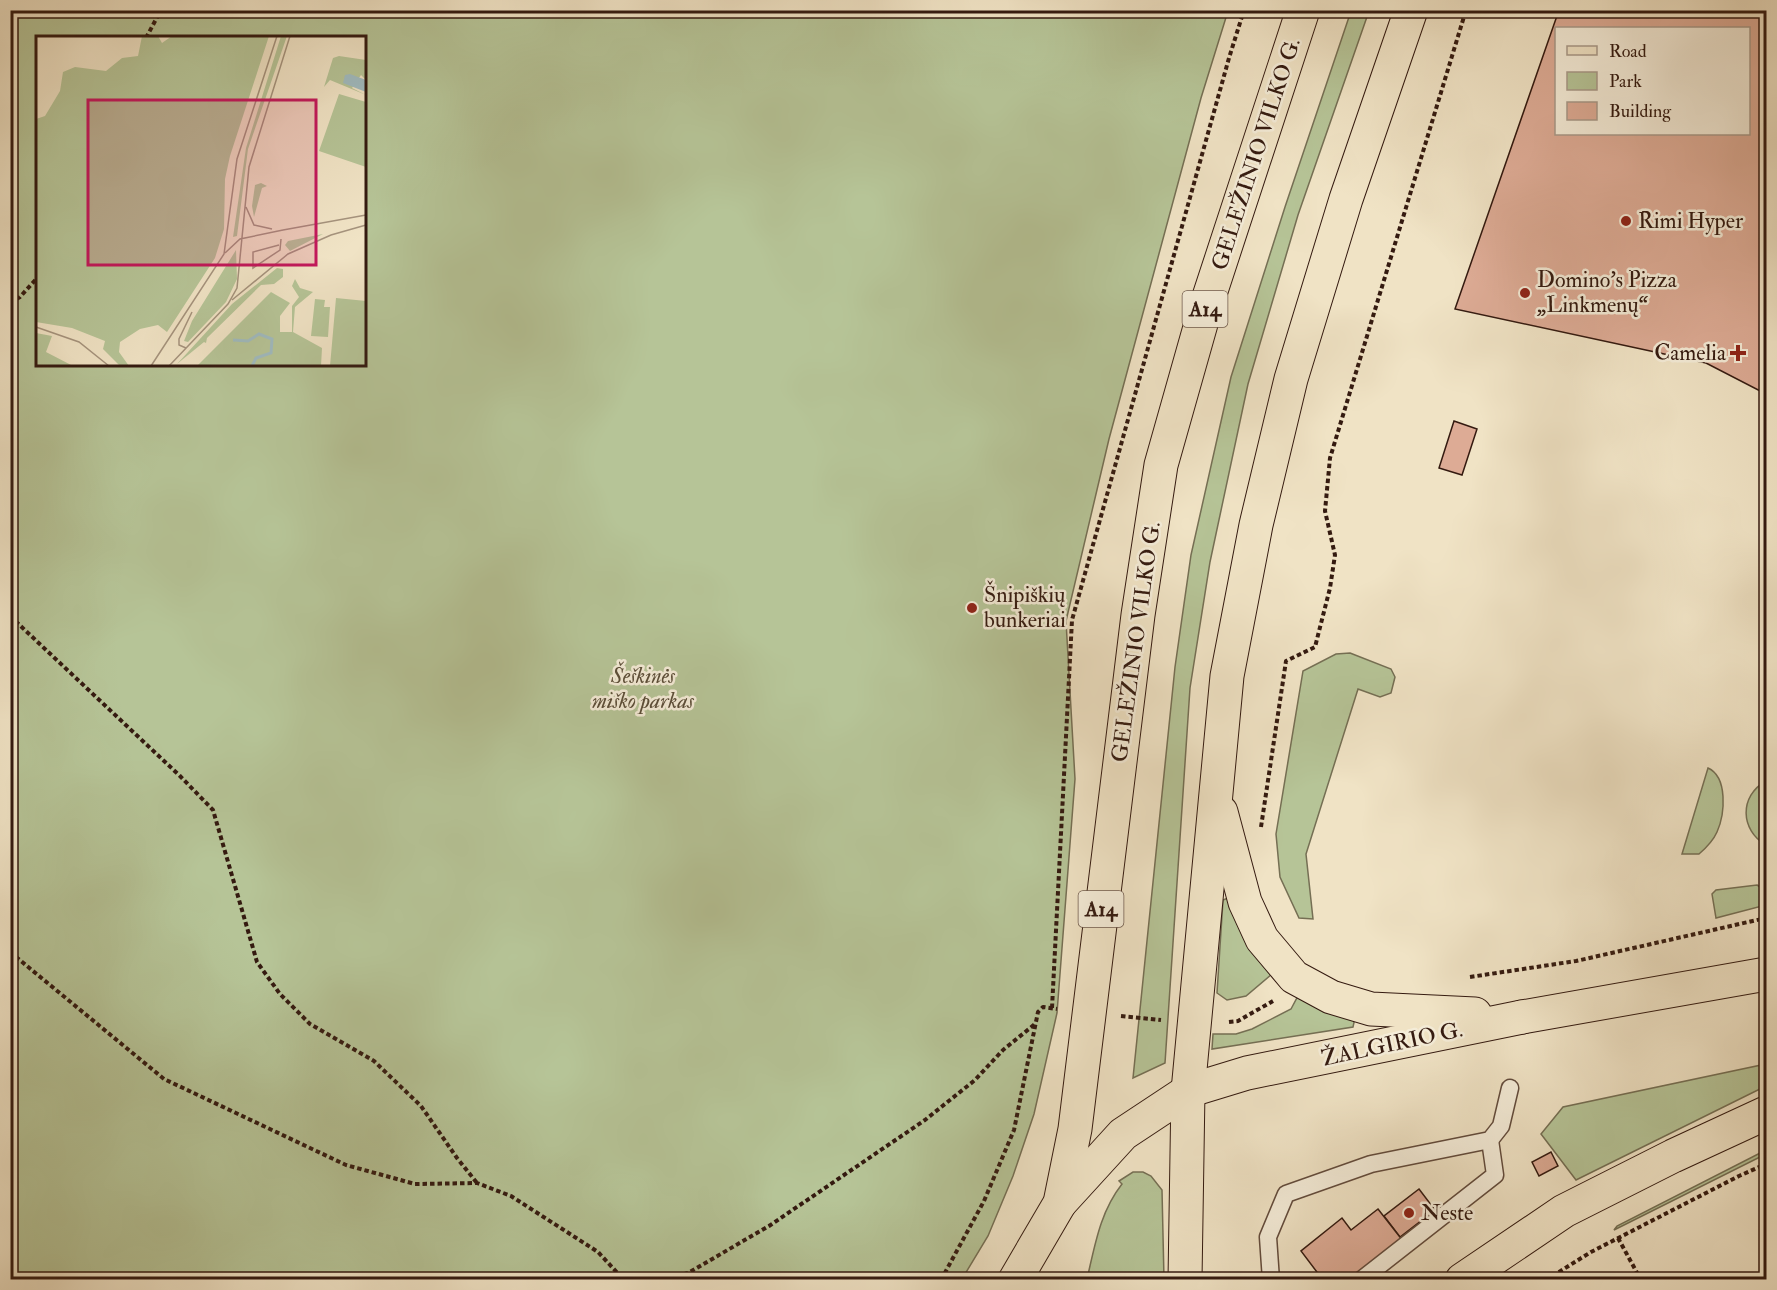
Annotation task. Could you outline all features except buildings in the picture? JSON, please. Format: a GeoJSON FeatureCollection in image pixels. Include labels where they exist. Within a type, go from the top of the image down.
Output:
{"type":"FeatureCollection","features":[{"type":"Feature","properties":{"kind":"main road","name":"GELEŽINIO VILKO G."},"geometry":{"type":"LineString","coordinates":[[1015,1280],[1060,1203],[1075,1129],[1138,615],[1161,465],[1206,306],[1303,10]]}},
{"type":"Feature","properties":{"kind":"main road"},"geometry":{"type":"LineString","coordinates":[[1185,1280],[1188,1091],[1227,676],[1256,525],[1291,379],[1346,199],[1411,10]]}},
{"type":"Feature","properties":{"kind":"main road"},"geometry":{"type":"LineString","coordinates":[[1216,792],[1245,902],[1262,939],[1294,978],[1331,997],[1371,1009],[1522,1017]]}},
{"type":"Feature","properties":{"kind":"main road","name":"ŽALGIRIO G."},"geometry":{"type":"LineString","coordinates":[[1060,1203],[1123,1134],[1188,1091],[1247,1073],[1522,1017],[1767,974]]}},
{"type":"Feature","properties":{"kind":"main road"},"geometry":{"type":"LineString","coordinates":[[1462,1280],[1564,1211],[1673,1156],[1767,1113]]}},
{"type":"Feature","properties":{"kind":"lane"},"geometry":{"type":"LineString","coordinates":[[1271,1280],[1268,1237],[1286,1194],[1371,1164],[1490,1140],[1501,1126],[1510,1088]]}},
{"type":"Feature","properties":{"kind":"lane"},"geometry":{"type":"LineString","coordinates":[[1361,1280],[1495,1175],[1490,1140]]}},
{"type":"Feature","properties":{"kind":"path"},"geometry":{"type":"LineString","coordinates":[[147,36],[161,10]]}},
{"type":"Feature","properties":{"kind":"path"},"geometry":{"type":"LineString","coordinates":[[1261,829],[1286,661],[1316,647],[1330,588],[1335,555],[1325,511],[1330,458],[1466,10]]}},
{"type":"Feature","properties":{"kind":"path"},"geometry":{"type":"LineString","coordinates":[[10,303],[20,297],[36,279]]}},
{"type":"Feature","properties":{"kind":"path"},"geometry":{"type":"LineString","coordinates":[[10,615],[213,810],[257,962],[280,994],[310,1024],[374,1061],[421,1106],[477,1183]]}},
{"type":"Feature","properties":{"kind":"path"},"geometry":{"type":"LineString","coordinates":[[10,951],[164,1079],[346,1166],[416,1184],[477,1183],[511,1196],[598,1252],[623,1279],[635,1280]]}},
{"type":"Feature","properties":{"kind":"path"},"geometry":{"type":"LineString","coordinates":[[941,1280],[984,1201],[1014,1130],[1038,1012],[1042,1007],[1089,1013]]}},
{"type":"Feature","properties":{"kind":"path"},"geometry":{"type":"LineString","coordinates":[[662,1280],[688,1273],[769,1226],[925,1120],[975,1080],[1003,1050],[1036,1023]]}},
{"type":"Feature","properties":{"kind":"path"},"geometry":{"type":"LineString","coordinates":[[1546,1280],[1591,1252],[1767,1164]]}},
{"type":"Feature","properties":{"kind":"path"},"geometry":{"type":"LineString","coordinates":[[1618,1238],[1641,1280]]}},
{"type":"Feature","properties":{"kind":"green space","name":"Šeškinės miško parkas"},"geometry":{"type":"Polygon","coordinates":[[[10,11],[1228,11],[1201,98],[1109,439],[1066,621],[1075,779],[1057,1013],[1034,1114],[1013,1176],[988,1236],[962,1279],[11,1279],[10,11]]]}},
{"type":"Feature","properties":{"kind":"green space"},"geometry":{"type":"Polygon","coordinates":[[[1351,11],[1369,11],[1298,215],[1248,384],[1210,562],[1190,688],[1165,1063],[1133,1078],[1175,667],[1191,555],[1231,377],[1351,11]]]}},
{"type":"Feature","properties":{"kind":"green space"},"geometry":{"type":"Polygon","coordinates":[[[1350,653],[1391,669],[1395,677],[1391,693],[1380,697],[1358,689],[1306,854],[1313,919],[1299,918],[1280,877],[1276,834],[1303,671],[1336,654],[1350,653]]]}},
{"type":"Feature","properties":{"kind":"green space"},"geometry":{"type":"Polygon","coordinates":[[[1708,768],[1719,779],[1722,787],[1723,806],[1720,824],[1707,847],[1699,854],[1682,854],[1708,768]]]}},
{"type":"Feature","properties":{"kind":"green space"},"geometry":{"type":"Polygon","coordinates":[[[1766,781],[1766,845],[1751,831],[1746,813],[1751,795],[1766,781]]]}},
{"type":"Feature","properties":{"kind":"green space"},"geometry":{"type":"Polygon","coordinates":[[[1757,885],[1765,890],[1766,905],[1716,918],[1712,894],[1716,890],[1757,885]]]}},
{"type":"Feature","properties":{"kind":"green space"},"geometry":{"type":"Polygon","coordinates":[[[1228,898],[1272,974],[1246,996],[1227,1000],[1217,993],[1223,900],[1228,898]]]}},
{"type":"Feature","properties":{"kind":"green space"},"geometry":{"type":"Polygon","coordinates":[[[1299,994],[1355,1018],[1353,1027],[1212,1049],[1213,1034],[1236,1034],[1252,1029],[1291,1009],[1299,994]]]}},
{"type":"Feature","properties":{"kind":"green space"},"geometry":{"type":"Polygon","coordinates":[[[1766,1064],[1766,1086],[1576,1180],[1541,1134],[1563,1107],[1766,1064]]]}},
{"type":"Feature","properties":{"kind":"green space"},"geometry":{"type":"Polygon","coordinates":[[[1766,1150],[1766,1154],[1614,1230],[1617,1226],[1766,1150]]]}},
{"type":"Feature","properties":{"kind":"green space"},"geometry":{"type":"Polygon","coordinates":[[[1133,1172],[1143,1172],[1151,1176],[1162,1190],[1164,1279],[1087,1279],[1103,1217],[1122,1184],[1119,1181],[1133,1172]]]}},
{"type":"Feature","properties":{"kind":"place","name":"Rimi Hyper"},"geometry":{"type":"Point","coordinates":[1626,221]}},
{"type":"Feature","properties":{"kind":"place","name":"Domino's Pizza „Linkmenų“"},"geometry":{"type":"Point","coordinates":[1525,293]}},
{"type":"Feature","properties":{"kind":"place","name":"Camelia"},"geometry":{"type":"Point","coordinates":[1738,353]}},
{"type":"Feature","properties":{"kind":"place","name":"Šnipiškių bunkeriai"},"geometry":{"type":"Point","coordinates":[972,608]}},
{"type":"Feature","properties":{"kind":"place","name":"Neste"},"geometry":{"type":"Point","coordinates":[1409,1213]}}]}
